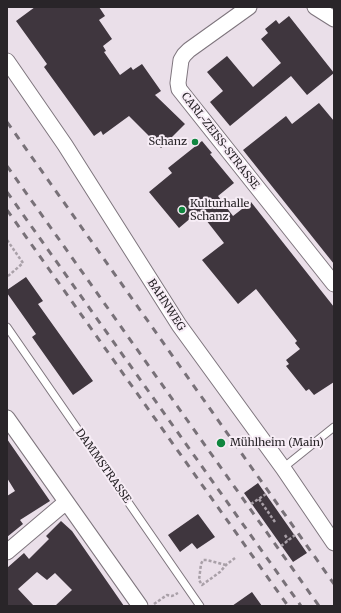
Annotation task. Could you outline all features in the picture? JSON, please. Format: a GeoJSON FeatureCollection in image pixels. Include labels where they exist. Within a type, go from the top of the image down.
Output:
{"type":"FeatureCollection","features":[{"type":"Feature","properties":{"kind":"street","name":"CARL-ZEISS-STRASSE"},"geometry":{"type":"LineString","coordinates":[[249,7],[184,55],[181,60],[178,83],[179,89],[334,284]]}},
{"type":"Feature","properties":{"kind":"street"},"geometry":{"type":"LineString","coordinates":[[315,7],[334,19]]}},
{"type":"Feature","properties":{"kind":"street","name":"BAHNWEG"},"geometry":{"type":"LineString","coordinates":[[7,61],[77,163],[179,325],[283,468],[334,543]]}},
{"type":"Feature","properties":{"kind":"street"},"geometry":{"type":"LineString","coordinates":[[7,418],[140,606]]}},
{"type":"Feature","properties":{"kind":"street"},"geometry":{"type":"LineString","coordinates":[[7,552],[66,502]]}},
{"type":"Feature","properties":{"kind":"lane","name":"DAMMSTRASSE"},"geometry":{"type":"LineString","coordinates":[[7,327],[200,606]]}},
{"type":"Feature","properties":{"kind":"lane"},"geometry":{"type":"LineString","coordinates":[[283,468],[334,427]]}},
{"type":"Feature","properties":{"kind":"path"},"geometry":{"type":"LineString","coordinates":[[7,240],[23,263],[7,277]]}},
{"type":"Feature","properties":{"kind":"path"},"geometry":{"type":"LineString","coordinates":[[251,504],[266,494]]}},
{"type":"Feature","properties":{"kind":"path"},"geometry":{"type":"LineString","coordinates":[[259,499],[275,522]]}},
{"type":"Feature","properties":{"kind":"path"},"geometry":{"type":"LineString","coordinates":[[284,535],[288,540]]}},
{"type":"Feature","properties":{"kind":"path"},"geometry":{"type":"LineString","coordinates":[[281,546],[296,535]]}},
{"type":"Feature","properties":{"kind":"path"},"geometry":{"type":"LineString","coordinates":[[226,565],[203,560],[199,580],[202,585],[220,572],[235,558]]}},
{"type":"Feature","properties":{"kind":"path"},"geometry":{"type":"LineString","coordinates":[[158,601],[168,595]]}},
{"type":"Feature","properties":{"kind":"building"},"geometry":{"type":"Polygon","coordinates":[[[35,7],[99,7],[105,16],[99,20],[112,39],[103,46],[106,51],[104,52],[120,75],[131,67],[133,70],[142,64],[161,91],[155,95],[185,124],[161,148],[129,116],[103,135],[101,131],[94,136],[44,67],[47,64],[16,21],[35,7]]]}},
{"type":"Feature","properties":{"kind":"building"},"geometry":{"type":"Polygon","coordinates":[[[289,16],[334,73],[307,95],[291,76],[230,126],[210,102],[223,91],[207,72],[227,56],[253,87],[281,63],[261,39],[268,33],[265,29],[276,20],[279,24],[289,16]]]}},
{"type":"Feature","properties":{"kind":"building"},"geometry":{"type":"Polygon","coordinates":[[[319,103],[334,121],[334,264],[243,150],[286,116],[292,124],[319,103]]]}},
{"type":"Feature","properties":{"kind":"building"},"geometry":{"type":"Polygon","coordinates":[[[202,141],[212,153],[210,154],[234,183],[218,196],[233,216],[251,202],[334,307],[334,382],[314,395],[309,389],[306,391],[286,366],[289,364],[286,360],[300,349],[295,343],[297,341],[256,289],[238,304],[202,260],[224,243],[199,211],[179,228],[149,192],[172,173],[168,168],[202,141]]]}},
{"type":"Feature","properties":{"kind":"building"},"geometry":{"type":"Polygon","coordinates":[[[26,277],[43,301],[38,304],[93,381],[73,395],[32,337],[36,334],[7,293],[7,290],[26,277]]]}},
{"type":"Feature","properties":{"kind":"building"},"geometry":{"type":"Polygon","coordinates":[[[7,439],[50,501],[20,520],[23,524],[7,537],[7,496],[15,491],[7,478],[7,439]]]}},
{"type":"Feature","properties":{"kind":"building"},"geometry":{"type":"Polygon","coordinates":[[[258,483],[307,553],[293,562],[244,493],[258,483]]]}},
{"type":"Feature","properties":{"kind":"building"},"geometry":{"type":"Polygon","coordinates":[[[198,514],[215,537],[197,549],[192,543],[180,552],[168,535],[198,514]]]}},
{"type":"Feature","properties":{"kind":"building"},"geometry":{"type":"Polygon","coordinates":[[[61,521],[72,531],[124,606],[55,606],[72,590],[55,573],[47,580],[37,572],[18,589],[34,606],[7,606],[7,568],[24,553],[29,559],[49,539],[46,536],[61,521]]]}},
{"type":"Feature","properties":{"kind":"building"},"geometry":{"type":"Polygon","coordinates":[[[252,592],[262,606],[232,606],[252,592]]]}},
{"type":"Feature","properties":{"kind":"railway"},"geometry":{"type":"LineString","coordinates":[[7,122],[334,584]]}},
{"type":"Feature","properties":{"kind":"railway"},"geometry":{"type":"LineString","coordinates":[[7,166],[319,606]]}},
{"type":"Feature","properties":{"kind":"railway"},"geometry":{"type":"LineString","coordinates":[[7,192],[301,606]]}},
{"type":"Feature","properties":{"kind":"railway"},"geometry":{"type":"LineString","coordinates":[[7,210],[288,606]]}},
{"type":"Feature","properties":{"kind":"place","name":"Schanz"},"geometry":{"type":"Point","coordinates":[195,142]}},
{"type":"Feature","properties":{"kind":"place","name":"Kulturhalle Schanz"},"geometry":{"type":"Point","coordinates":[182,210]}},
{"type":"Feature","properties":{"kind":"place","name":"Mühlheim (Main)"},"geometry":{"type":"Point","coordinates":[221,443]}}]}
